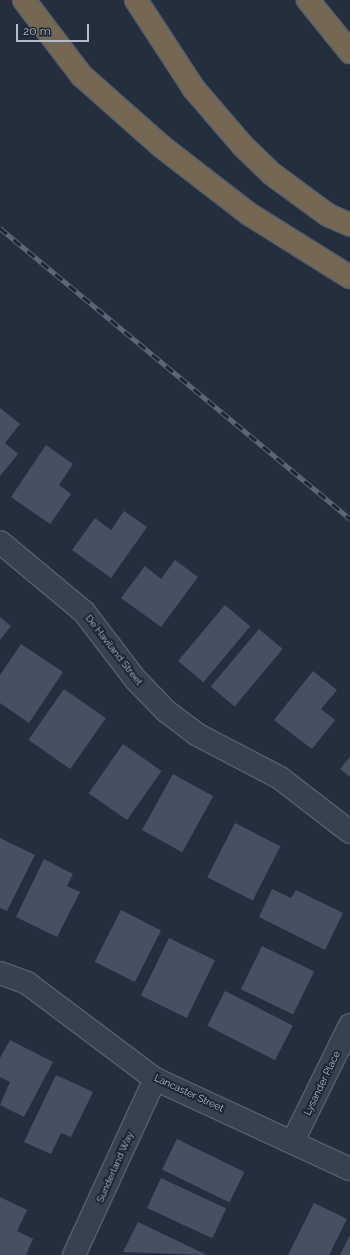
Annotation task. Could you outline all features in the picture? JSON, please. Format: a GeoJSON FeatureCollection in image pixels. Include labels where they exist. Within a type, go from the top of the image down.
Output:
{"type":"FeatureCollection","features":[{"type":"Feature","properties":{"kind":"highway"},"geometry":{"type":"LineString","coordinates":[[24,0],[82,76],[161,146],[249,214],[350,277]]}},
{"type":"Feature","properties":{"kind":"highway"},"geometry":{"type":"LineString","coordinates":[[136,0],[194,89],[243,146],[272,174],[328,215],[350,225]]}},
{"type":"Feature","properties":{"kind":"highway"},"geometry":{"type":"LineString","coordinates":[[308,0],[350,52]]}},
{"type":"Feature","properties":{"kind":"street","name":"De Haviland Street"},"geometry":{"type":"LineString","coordinates":[[0,542],[84,612],[136,680],[166,711],[196,734],[280,778],[350,832]]}},
{"type":"Feature","properties":{"kind":"street","name":"Lancaster Street"},"geometry":{"type":"LineString","coordinates":[[0,973],[27,982],[155,1079],[293,1141],[350,1169]]}},
{"type":"Feature","properties":{"kind":"street","name":"Lysander Place"},"geometry":{"type":"LineString","coordinates":[[293,1141],[350,1025]]}},
{"type":"Feature","properties":{"kind":"street","name":"Sunderland Way"},"geometry":{"type":"LineString","coordinates":[[74,1255],[155,1079]]}},
{"type":"Feature","properties":{"kind":"building"},"geometry":{"type":"Polygon","coordinates":[[[0,408],[20,424],[5,443],[18,454],[0,476],[0,408]]]}},
{"type":"Feature","properties":{"kind":"building"},"geometry":{"type":"Polygon","coordinates":[[[46,445],[73,464],[59,485],[71,494],[50,524],[11,497],[46,445]]]}},
{"type":"Feature","properties":{"kind":"building"},"geometry":{"type":"Polygon","coordinates":[[[124,511],[147,527],[111,578],[72,550],[95,518],[111,530],[124,511]]]}},
{"type":"Feature","properties":{"kind":"building"},"geometry":{"type":"Polygon","coordinates":[[[175,560],[198,577],[161,627],[121,598],[145,566],[161,579],[175,560]]]}},
{"type":"Feature","properties":{"kind":"building"},"geometry":{"type":"Polygon","coordinates":[[[225,605],[250,626],[203,682],[178,661],[225,605]]]}},
{"type":"Feature","properties":{"kind":"building"},"geometry":{"type":"Polygon","coordinates":[[[0,617],[11,626],[0,640],[0,617]]]}},
{"type":"Feature","properties":{"kind":"building"},"geometry":{"type":"Polygon","coordinates":[[[259,629],[283,649],[235,706],[211,686],[259,629]]]}},
{"type":"Feature","properties":{"kind":"building"},"geometry":{"type":"Polygon","coordinates":[[[21,644],[63,672],[29,723],[0,703],[0,675],[21,644]]]}},
{"type":"Feature","properties":{"kind":"building"},"geometry":{"type":"Polygon","coordinates":[[[313,671],[337,690],[321,709],[335,720],[312,749],[274,720],[313,671]]]}},
{"type":"Feature","properties":{"kind":"building"},"geometry":{"type":"Polygon","coordinates":[[[64,689],[106,718],[70,769],[28,740],[64,689]]]}},
{"type":"Feature","properties":{"kind":"building"},"geometry":{"type":"Polygon","coordinates":[[[123,744],[162,771],[127,820],[89,793],[123,744]]]}},
{"type":"Feature","properties":{"kind":"building"},"geometry":{"type":"Polygon","coordinates":[[[350,757],[350,777],[340,769],[350,757]]]}},
{"type":"Feature","properties":{"kind":"building"},"geometry":{"type":"Polygon","coordinates":[[[173,774],[213,796],[182,852],[142,830],[173,774]]]}},
{"type":"Feature","properties":{"kind":"building"},"geometry":{"type":"Polygon","coordinates":[[[235,823],[280,846],[253,901],[207,877],[235,823]]]}},
{"type":"Feature","properties":{"kind":"building"},"geometry":{"type":"Polygon","coordinates":[[[0,838],[35,855],[7,911],[0,908],[0,838]]]}},
{"type":"Feature","properties":{"kind":"building"},"geometry":{"type":"Polygon","coordinates":[[[44,859],[73,874],[67,886],[80,892],[57,937],[16,917],[44,859]]]}},
{"type":"Feature","properties":{"kind":"building"},"geometry":{"type":"Polygon","coordinates":[[[272,889],[291,898],[296,890],[343,913],[325,950],[259,917],[272,889]]]}},
{"type":"Feature","properties":{"kind":"building"},"geometry":{"type":"Polygon","coordinates":[[[121,910],[161,930],[135,982],[95,962],[121,910]]]}},
{"type":"Feature","properties":{"kind":"building"},"geometry":{"type":"Polygon","coordinates":[[[169,938],[215,960],[187,1018],[141,996],[169,938]]]}},
{"type":"Feature","properties":{"kind":"building"},"geometry":{"type":"Polygon","coordinates":[[[262,946],[314,971],[293,1015],[241,989],[262,946]]]}},
{"type":"Feature","properties":{"kind":"building"},"geometry":{"type":"Polygon","coordinates":[[[225,991],[293,1026],[275,1060],[207,1026],[225,991]]]}},
{"type":"Feature","properties":{"kind":"building"},"geometry":{"type":"Polygon","coordinates":[[[10,1040],[53,1062],[24,1117],[0,1105],[10,1082],[0,1077],[0,1058],[10,1040]]]}},
{"type":"Feature","properties":{"kind":"building"},"geometry":{"type":"Polygon","coordinates":[[[56,1075],[93,1092],[71,1137],[61,1133],[51,1154],[24,1142],[56,1075]]]}},
{"type":"Feature","properties":{"kind":"building"},"geometry":{"type":"Polygon","coordinates":[[[177,1139],[244,1172],[230,1202],[162,1170],[177,1139]]]}},
{"type":"Feature","properties":{"kind":"building"},"geometry":{"type":"Polygon","coordinates":[[[161,1178],[226,1208],[212,1238],[147,1208],[161,1178]]]}},
{"type":"Feature","properties":{"kind":"building"},"geometry":{"type":"Polygon","coordinates":[[[0,1197],[27,1210],[17,1231],[33,1239],[26,1255],[0,1255],[0,1197]]]}},
{"type":"Feature","properties":{"kind":"building"},"geometry":{"type":"Polygon","coordinates":[[[314,1203],[347,1219],[329,1255],[288,1255],[314,1203]]]}},
{"type":"Feature","properties":{"kind":"building"},"geometry":{"type":"Polygon","coordinates":[[[138,1222],[207,1255],[123,1252],[138,1222]]]}},
{"type":"Feature","properties":{"kind":"building"},"geometry":{"type":"Polygon","coordinates":[[[350,1235],[350,1255],[340,1255],[350,1235]]]}},
{"type":"Feature","properties":{"kind":"railway"},"geometry":{"type":"LineString","coordinates":[[0,228],[350,519]]}}]}
